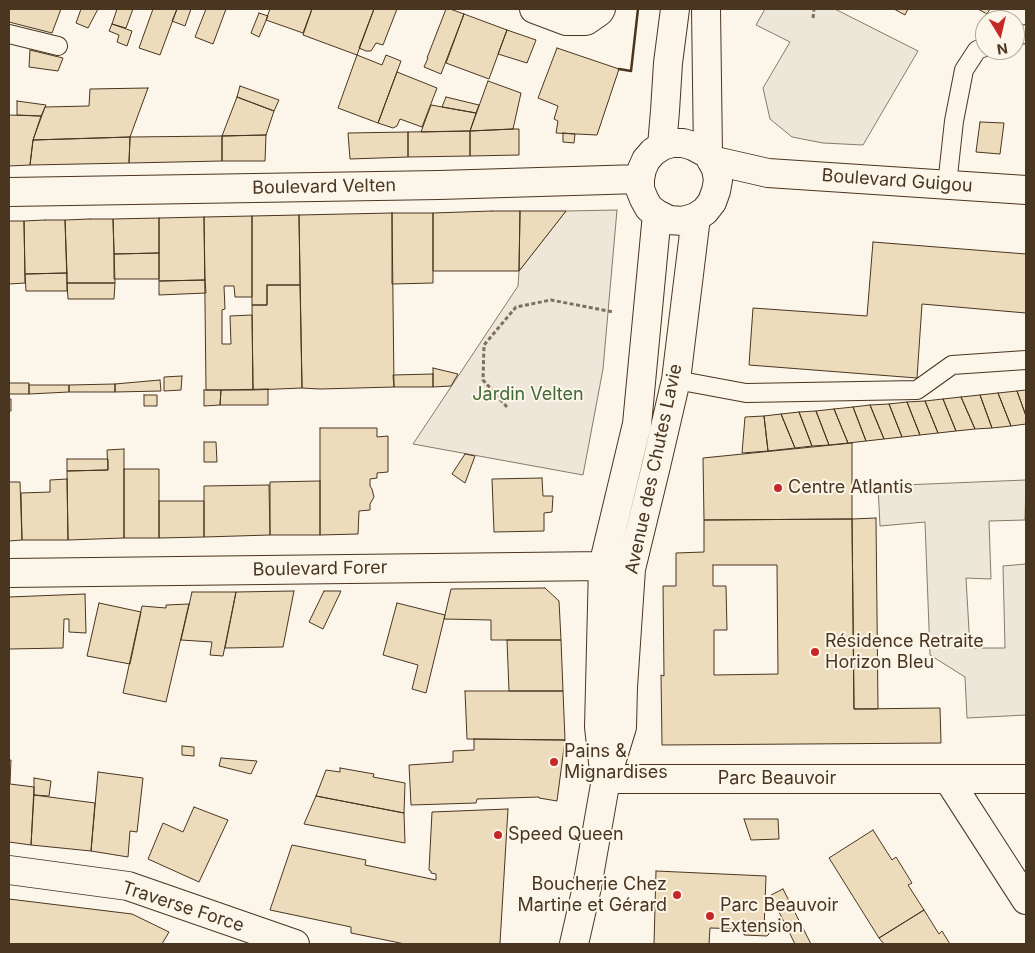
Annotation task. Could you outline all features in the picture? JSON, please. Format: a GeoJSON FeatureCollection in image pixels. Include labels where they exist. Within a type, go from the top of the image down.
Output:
{"type":"FeatureCollection","features":[{"type":"Feature","properties":{"kind":"street"},"geometry":{"type":"LineString","coordinates":[[534,9],[566,21],[586,21],[602,9]]}},
{"type":"Feature","properties":{"kind":"street"},"geometry":{"type":"LineString","coordinates":[[662,146],[668,63],[675,9]]}},
{"type":"Feature","properties":{"kind":"street"},"geometry":{"type":"LineString","coordinates":[[706,9],[709,157]]}},
{"type":"Feature","properties":{"kind":"street"},"geometry":{"type":"LineString","coordinates":[[672,143],[683,143],[694,146],[709,157],[716,169],[718,180],[712,202],[705,211],[696,217],[683,221],[669,220],[649,208],[640,189],[640,179],[646,160],[653,152],[662,146],[672,143]]}},
{"type":"Feature","properties":{"kind":"street","name":"Boulevard Guigou"},"geometry":{"type":"LineString","coordinates":[[709,157],[768,174],[1026,190]]}},
{"type":"Feature","properties":{"kind":"street","name":"Boulevard Guigou"},"geometry":{"type":"LineString","coordinates":[[716,191],[768,174]]}},
{"type":"Feature","properties":{"kind":"street","name":"Boulevard Velten"},"geometry":{"type":"LineString","coordinates":[[9,192],[439,185],[640,179]]}},
{"type":"Feature","properties":{"kind":"street","name":"Avenue des Chutes Lavie"},"geometry":{"type":"LineString","coordinates":[[606,780],[599,727],[603,566],[637,424],[657,214]]}},
{"type":"Feature","properties":{"kind":"street","name":"Avenue des Chutes Lavie"},"geometry":{"type":"LineString","coordinates":[[574,944],[587,887],[606,780],[622,727],[631,569],[676,380],[696,217]]}},
{"type":"Feature","properties":{"kind":"street","name":"Boulevard Forer"},"geometry":{"type":"LineString","coordinates":[[9,573],[603,566],[631,569]]}},
{"type":"Feature","properties":{"kind":"street"},"geometry":{"type":"LineString","coordinates":[[948,779],[1026,900]]}},
{"type":"Feature","properties":{"kind":"street","name":"Parc Beauvoir"},"geometry":{"type":"LineString","coordinates":[[606,780],[1026,779]]}},
{"type":"Feature","properties":{"kind":"street","name":"Traverse Force"},"geometry":{"type":"LineString","coordinates":[[9,870],[128,886],[295,944]]}},
{"type":"Feature","properties":{"kind":"lane"},"geometry":{"type":"LineString","coordinates":[[9,34],[58,46]]}},
{"type":"Feature","properties":{"kind":"lane"},"geometry":{"type":"LineString","coordinates":[[947,185],[954,121],[964,70],[975,53]]}},
{"type":"Feature","properties":{"kind":"lane"},"geometry":{"type":"LineString","coordinates":[[676,380],[746,393],[917,390],[952,365],[1026,360]]}},
{"type":"Feature","properties":{"kind":"path"},"geometry":{"type":"LineString","coordinates":[[813,18],[814,9]]}},
{"type":"Feature","properties":{"kind":"path"},"geometry":{"type":"LineString","coordinates":[[507,407],[483,380],[484,345],[516,307],[552,300],[620,313]]}},
{"type":"Feature","properties":{"kind":"green space","name":"Jardin Velten"},"geometry":{"type":"Polygon","coordinates":[[[617,210],[603,369],[583,475],[413,444],[518,286],[519,271],[566,211],[617,210]]]}},
{"type":"Feature","properties":{"kind":"shaded area"},"geometry":{"type":"Polygon","coordinates":[[[765,9],[835,9],[918,51],[863,145],[823,143],[792,137],[770,119],[763,88],[790,42],[756,25],[765,9]]]}},
{"type":"Feature","properties":{"kind":"shaded area"},"geometry":{"type":"Polygon","coordinates":[[[1026,480],[1025,520],[989,521],[991,579],[966,578],[970,648],[1005,648],[1003,566],[1026,564],[1026,715],[967,718],[965,677],[930,655],[925,522],[880,526],[878,486],[1026,480]]]}},
{"type":"Feature","properties":{"kind":"building"},"geometry":{"type":"Polygon","coordinates":[[[9,9],[61,9],[52,33],[9,22],[9,9]]]}},
{"type":"Feature","properties":{"kind":"building"},"geometry":{"type":"Polygon","coordinates":[[[81,9],[98,9],[88,28],[76,23],[81,9]]]}},
{"type":"Feature","properties":{"kind":"building"},"geometry":{"type":"Polygon","coordinates":[[[117,9],[133,9],[126,28],[112,24],[117,9]]]}},
{"type":"Feature","properties":{"kind":"building"},"geometry":{"type":"Polygon","coordinates":[[[153,9],[177,9],[160,55],[139,48],[153,9]]]}},
{"type":"Feature","properties":{"kind":"building"},"geometry":{"type":"Polygon","coordinates":[[[177,9],[191,9],[185,26],[172,21],[177,9]]]}},
{"type":"Feature","properties":{"kind":"building"},"geometry":{"type":"Polygon","coordinates":[[[206,9],[226,9],[213,44],[195,37],[206,9]]]}},
{"type":"Feature","properties":{"kind":"building"},"geometry":{"type":"Polygon","coordinates":[[[270,9],[312,9],[303,33],[266,20],[270,9]]]}},
{"type":"Feature","properties":{"kind":"building"},"geometry":{"type":"Polygon","coordinates":[[[312,9],[374,9],[357,55],[303,35],[312,9]]]}},
{"type":"Feature","properties":{"kind":"building"},"geometry":{"type":"Polygon","coordinates":[[[374,9],[397,9],[383,45],[376,43],[371,51],[366,51],[359,48],[374,9]]]}},
{"type":"Feature","properties":{"kind":"building"},"geometry":{"type":"Polygon","coordinates":[[[446,9],[464,14],[441,74],[424,67],[446,9]]]}},
{"type":"Feature","properties":{"kind":"building"},"geometry":{"type":"Polygon","coordinates":[[[894,9],[908,9],[905,15],[894,9]]]}},
{"type":"Feature","properties":{"kind":"building"},"geometry":{"type":"Polygon","coordinates":[[[259,13],[268,16],[259,37],[251,33],[259,13]]]}},
{"type":"Feature","properties":{"kind":"building"},"geometry":{"type":"Polygon","coordinates":[[[464,14],[507,30],[489,79],[446,63],[464,14]]]}},
{"type":"Feature","properties":{"kind":"building"},"geometry":{"type":"Polygon","coordinates":[[[112,24],[132,31],[127,46],[117,42],[119,35],[109,31],[112,24]]]}},
{"type":"Feature","properties":{"kind":"building"},"geometry":{"type":"Polygon","coordinates":[[[507,30],[536,40],[527,63],[498,54],[507,30]]]}},
{"type":"Feature","properties":{"kind":"building"},"geometry":{"type":"Polygon","coordinates":[[[557,48],[619,69],[597,135],[556,133],[558,121],[554,119],[558,106],[538,98],[557,48]]]}},
{"type":"Feature","properties":{"kind":"building"},"geometry":{"type":"Polygon","coordinates":[[[30,50],[63,58],[58,71],[29,67],[30,50]]]}},
{"type":"Feature","properties":{"kind":"building"},"geometry":{"type":"Polygon","coordinates":[[[357,55],[382,65],[386,55],[401,61],[378,123],[338,108],[357,55]]]}},
{"type":"Feature","properties":{"kind":"building"},"geometry":{"type":"Polygon","coordinates":[[[397,72],[437,88],[422,127],[400,119],[397,126],[393,128],[378,123],[397,72]]]}},
{"type":"Feature","properties":{"kind":"building"},"geometry":{"type":"Polygon","coordinates":[[[488,81],[521,93],[513,129],[470,131],[488,81]]]}},
{"type":"Feature","properties":{"kind":"building"},"geometry":{"type":"Polygon","coordinates":[[[240,86],[279,100],[274,111],[237,97],[240,86]]]}},
{"type":"Feature","properties":{"kind":"building"},"geometry":{"type":"Polygon","coordinates":[[[148,88],[130,137],[33,140],[45,107],[89,106],[90,89],[148,88]]]}},
{"type":"Feature","properties":{"kind":"building"},"geometry":{"type":"Polygon","coordinates":[[[237,97],[274,111],[266,135],[222,136],[237,97]]]}},
{"type":"Feature","properties":{"kind":"building"},"geometry":{"type":"Polygon","coordinates":[[[446,97],[479,105],[476,113],[442,107],[446,97]]]}},
{"type":"Feature","properties":{"kind":"building"},"geometry":{"type":"Polygon","coordinates":[[[17,101],[46,105],[41,116],[17,115],[17,101]]]}},
{"type":"Feature","properties":{"kind":"building"},"geometry":{"type":"Polygon","coordinates":[[[431,105],[476,113],[470,131],[421,132],[431,105]]]}},
{"type":"Feature","properties":{"kind":"building"},"geometry":{"type":"Polygon","coordinates":[[[9,115],[41,116],[33,140],[30,165],[9,166],[9,115]]]}},
{"type":"Feature","properties":{"kind":"building"},"geometry":{"type":"Polygon","coordinates":[[[980,122],[1004,123],[1000,154],[976,152],[980,122]]]}},
{"type":"Feature","properties":{"kind":"building"},"geometry":{"type":"Polygon","coordinates":[[[519,129],[519,155],[470,156],[470,131],[519,129]]]}},
{"type":"Feature","properties":{"kind":"building"},"geometry":{"type":"Polygon","coordinates":[[[470,131],[470,156],[408,157],[408,132],[470,131]]]}},
{"type":"Feature","properties":{"kind":"building"},"geometry":{"type":"Polygon","coordinates":[[[408,132],[408,157],[350,159],[348,133],[408,132]]]}},
{"type":"Feature","properties":{"kind":"building"},"geometry":{"type":"Polygon","coordinates":[[[563,133],[575,134],[574,143],[563,142],[563,133]]]}},
{"type":"Feature","properties":{"kind":"building"},"geometry":{"type":"Polygon","coordinates":[[[266,135],[265,161],[222,161],[222,136],[266,135]]]}},
{"type":"Feature","properties":{"kind":"building"},"geometry":{"type":"Polygon","coordinates":[[[222,136],[222,161],[129,163],[130,137],[222,136]]]}},
{"type":"Feature","properties":{"kind":"building"},"geometry":{"type":"Polygon","coordinates":[[[130,137],[129,163],[30,165],[33,140],[130,137]]]}},
{"type":"Feature","properties":{"kind":"building"},"geometry":{"type":"Polygon","coordinates":[[[520,211],[519,271],[433,271],[433,213],[520,211]]]}},
{"type":"Feature","properties":{"kind":"building"},"geometry":{"type":"Polygon","coordinates":[[[520,211],[566,211],[519,271],[520,211]]]}},
{"type":"Feature","properties":{"kind":"building"},"geometry":{"type":"Polygon","coordinates":[[[392,213],[394,387],[302,388],[299,215],[392,213]]]}},
{"type":"Feature","properties":{"kind":"building"},"geometry":{"type":"Polygon","coordinates":[[[392,213],[433,213],[433,283],[392,284],[392,213]]]}},
{"type":"Feature","properties":{"kind":"building"},"geometry":{"type":"Polygon","coordinates":[[[299,215],[300,285],[267,285],[267,305],[252,305],[252,216],[299,215]]]}},
{"type":"Feature","properties":{"kind":"building"},"geometry":{"type":"Polygon","coordinates":[[[252,216],[252,297],[235,297],[234,286],[224,286],[225,309],[222,310],[222,344],[231,344],[230,316],[252,315],[253,390],[206,390],[204,217],[252,216]]]}},
{"type":"Feature","properties":{"kind":"building"},"geometry":{"type":"Polygon","coordinates":[[[204,217],[205,280],[159,281],[159,218],[204,217]]]}},
{"type":"Feature","properties":{"kind":"building"},"geometry":{"type":"Polygon","coordinates":[[[159,218],[159,253],[114,254],[113,219],[159,218]]]}},
{"type":"Feature","properties":{"kind":"building"},"geometry":{"type":"Polygon","coordinates":[[[113,219],[115,283],[67,283],[65,220],[113,219]]]}},
{"type":"Feature","properties":{"kind":"building"},"geometry":{"type":"Polygon","coordinates":[[[65,220],[67,273],[25,274],[24,221],[65,220]]]}},
{"type":"Feature","properties":{"kind":"building"},"geometry":{"type":"Polygon","coordinates":[[[9,221],[24,221],[25,283],[9,284],[9,221]]]}},
{"type":"Feature","properties":{"kind":"building"},"geometry":{"type":"Polygon","coordinates":[[[873,242],[1026,254],[1026,313],[922,304],[917,378],[749,365],[753,308],[867,316],[873,242]]]}},
{"type":"Feature","properties":{"kind":"building"},"geometry":{"type":"Polygon","coordinates":[[[159,253],[159,279],[114,279],[114,254],[159,253]]]}},
{"type":"Feature","properties":{"kind":"building"},"geometry":{"type":"Polygon","coordinates":[[[67,273],[67,291],[26,291],[25,274],[67,273]]]}},
{"type":"Feature","properties":{"kind":"building"},"geometry":{"type":"Polygon","coordinates":[[[205,280],[206,293],[159,295],[159,281],[205,280]]]}},
{"type":"Feature","properties":{"kind":"building"},"geometry":{"type":"Polygon","coordinates":[[[67,283],[115,283],[114,299],[68,299],[67,283]]]}},
{"type":"Feature","properties":{"kind":"building"},"geometry":{"type":"Polygon","coordinates":[[[267,285],[300,285],[302,388],[253,390],[252,305],[267,305],[267,285]]]}},
{"type":"Feature","properties":{"kind":"building"},"geometry":{"type":"Polygon","coordinates":[[[433,368],[458,374],[451,386],[433,387],[433,368]]]}},
{"type":"Feature","properties":{"kind":"building"},"geometry":{"type":"Polygon","coordinates":[[[433,374],[433,387],[394,387],[393,375],[433,374]]]}},
{"type":"Feature","properties":{"kind":"building"},"geometry":{"type":"Polygon","coordinates":[[[182,376],[181,390],[164,391],[164,377],[182,376]]]}},
{"type":"Feature","properties":{"kind":"building"},"geometry":{"type":"Polygon","coordinates":[[[160,380],[161,391],[115,392],[115,384],[160,380]]]}},
{"type":"Feature","properties":{"kind":"building"},"geometry":{"type":"Polygon","coordinates":[[[9,383],[29,383],[29,394],[9,394],[9,383]]]}},
{"type":"Feature","properties":{"kind":"building"},"geometry":{"type":"Polygon","coordinates":[[[115,384],[115,392],[69,392],[69,385],[115,384]]]}},
{"type":"Feature","properties":{"kind":"building"},"geometry":{"type":"Polygon","coordinates":[[[29,385],[69,385],[69,392],[29,394],[29,385]]]}},
{"type":"Feature","properties":{"kind":"building"},"geometry":{"type":"Polygon","coordinates":[[[268,389],[268,405],[220,405],[221,390],[268,389]]]}},
{"type":"Feature","properties":{"kind":"building"},"geometry":{"type":"Polygon","coordinates":[[[204,390],[221,390],[220,405],[204,406],[204,390]]]}},
{"type":"Feature","properties":{"kind":"building"},"geometry":{"type":"Polygon","coordinates":[[[1026,390],[1026,416],[1017,391],[1026,390]]]}},
{"type":"Feature","properties":{"kind":"building"},"geometry":{"type":"Polygon","coordinates":[[[1017,391],[1026,416],[1026,424],[1011,426],[998,393],[1017,391]]]}},
{"type":"Feature","properties":{"kind":"building"},"geometry":{"type":"Polygon","coordinates":[[[998,393],[1011,426],[992,428],[980,395],[998,393]]]}},
{"type":"Feature","properties":{"kind":"building"},"geometry":{"type":"Polygon","coordinates":[[[144,395],[157,395],[157,406],[144,406],[144,395]]]}},
{"type":"Feature","properties":{"kind":"building"},"geometry":{"type":"Polygon","coordinates":[[[980,395],[992,428],[975,429],[961,397],[980,395]]]}},
{"type":"Feature","properties":{"kind":"building"},"geometry":{"type":"Polygon","coordinates":[[[961,397],[975,429],[956,431],[943,399],[961,397]]]}},
{"type":"Feature","properties":{"kind":"building"},"geometry":{"type":"Polygon","coordinates":[[[9,399],[11,399],[11,411],[9,411],[9,399]]]}},
{"type":"Feature","properties":{"kind":"building"},"geometry":{"type":"Polygon","coordinates":[[[943,399],[956,431],[938,433],[925,401],[943,399]]]}},
{"type":"Feature","properties":{"kind":"building"},"geometry":{"type":"Polygon","coordinates":[[[925,401],[938,433],[920,435],[907,402],[925,401]]]}},
{"type":"Feature","properties":{"kind":"building"},"geometry":{"type":"Polygon","coordinates":[[[907,402],[920,435],[902,437],[889,404],[907,402]]]}},
{"type":"Feature","properties":{"kind":"building"},"geometry":{"type":"Polygon","coordinates":[[[889,404],[902,437],[884,439],[870,405],[889,404]]]}},
{"type":"Feature","properties":{"kind":"building"},"geometry":{"type":"Polygon","coordinates":[[[870,405],[884,439],[866,441],[853,407],[870,405]]]}},
{"type":"Feature","properties":{"kind":"building"},"geometry":{"type":"Polygon","coordinates":[[[853,407],[866,441],[848,443],[834,409],[853,407]]]}},
{"type":"Feature","properties":{"kind":"building"},"geometry":{"type":"Polygon","coordinates":[[[834,409],[848,443],[829,445],[816,411],[834,409]]]}},
{"type":"Feature","properties":{"kind":"building"},"geometry":{"type":"Polygon","coordinates":[[[816,411],[829,445],[812,446],[799,412],[816,411]]]}},
{"type":"Feature","properties":{"kind":"building"},"geometry":{"type":"Polygon","coordinates":[[[799,412],[812,446],[795,448],[781,414],[799,412]]]}},
{"type":"Feature","properties":{"kind":"building"},"geometry":{"type":"Polygon","coordinates":[[[781,414],[795,448],[768,451],[764,416],[781,414]]]}},
{"type":"Feature","properties":{"kind":"building"},"geometry":{"type":"Polygon","coordinates":[[[764,416],[768,451],[742,453],[745,417],[764,416]]]}},
{"type":"Feature","properties":{"kind":"building"},"geometry":{"type":"Polygon","coordinates":[[[320,428],[377,428],[377,437],[388,436],[388,472],[377,473],[377,478],[370,479],[370,486],[374,497],[370,504],[370,510],[359,511],[358,534],[320,535],[320,428]]]}},
{"type":"Feature","properties":{"kind":"building"},"geometry":{"type":"Polygon","coordinates":[[[204,442],[216,442],[217,462],[204,462],[204,442]]]}},
{"type":"Feature","properties":{"kind":"building","name":"Centre Atlantis"},"geometry":{"type":"Polygon","coordinates":[[[852,443],[852,519],[704,520],[703,458],[852,443]]]}},
{"type":"Feature","properties":{"kind":"building"},"geometry":{"type":"Polygon","coordinates":[[[124,449],[124,538],[68,540],[67,471],[108,470],[107,450],[124,449]]]}},
{"type":"Feature","properties":{"kind":"building"},"geometry":{"type":"Polygon","coordinates":[[[465,454],[475,456],[465,483],[452,474],[465,454]]]}},
{"type":"Feature","properties":{"kind":"building"},"geometry":{"type":"Polygon","coordinates":[[[67,459],[108,459],[108,470],[67,471],[67,459]]]}},
{"type":"Feature","properties":{"kind":"building"},"geometry":{"type":"Polygon","coordinates":[[[124,469],[159,469],[159,538],[124,538],[124,469]]]}},
{"type":"Feature","properties":{"kind":"building"},"geometry":{"type":"Polygon","coordinates":[[[542,478],[543,496],[553,496],[552,512],[544,513],[544,531],[494,532],[492,479],[542,478]]]}},
{"type":"Feature","properties":{"kind":"building"},"geometry":{"type":"Polygon","coordinates":[[[67,479],[68,540],[22,540],[21,493],[50,492],[50,480],[67,479]]]}},
{"type":"Feature","properties":{"kind":"building"},"geometry":{"type":"Polygon","coordinates":[[[320,481],[320,535],[270,535],[270,482],[320,481]]]}},
{"type":"Feature","properties":{"kind":"building"},"geometry":{"type":"Polygon","coordinates":[[[9,482],[20,482],[22,540],[9,541],[9,482]]]}},
{"type":"Feature","properties":{"kind":"building"},"geometry":{"type":"Polygon","coordinates":[[[269,485],[270,535],[204,537],[204,486],[269,485]]]}},
{"type":"Feature","properties":{"kind":"building"},"geometry":{"type":"Polygon","coordinates":[[[159,501],[204,501],[204,537],[159,538],[159,501]]]}},
{"type":"Feature","properties":{"kind":"building"},"geometry":{"type":"Polygon","coordinates":[[[876,518],[878,709],[854,709],[852,519],[876,518]]]}},
{"type":"Feature","properties":{"kind":"building","name":"Résidence Retraite Horizon Bleu"},"geometry":{"type":"Polygon","coordinates":[[[852,519],[854,709],[940,708],[941,743],[662,745],[661,675],[664,676],[663,586],[676,586],[676,553],[704,552],[704,520],[852,519]],[[713,565],[713,586],[726,586],[727,630],[714,630],[714,675],[778,674],[777,565],[713,565]]]}},
{"type":"Feature","properties":{"kind":"building"},"geometry":{"type":"Polygon","coordinates":[[[545,588],[559,601],[561,640],[491,640],[491,620],[444,619],[451,589],[545,588]]]}},
{"type":"Feature","properties":{"kind":"building"},"geometry":{"type":"Polygon","coordinates":[[[294,591],[283,647],[225,648],[236,592],[294,591]]]}},
{"type":"Feature","properties":{"kind":"building"},"geometry":{"type":"Polygon","coordinates":[[[324,591],[341,591],[323,629],[309,622],[324,591]]]}},
{"type":"Feature","properties":{"kind":"building"},"geometry":{"type":"Polygon","coordinates":[[[192,592],[236,592],[223,656],[210,655],[212,642],[181,640],[192,592]]]}},
{"type":"Feature","properties":{"kind":"building"},"geometry":{"type":"Polygon","coordinates":[[[85,594],[86,633],[69,632],[69,619],[64,619],[63,648],[9,649],[9,597],[85,594]]]}},
{"type":"Feature","properties":{"kind":"building"},"geometry":{"type":"Polygon","coordinates":[[[99,603],[141,612],[130,664],[87,656],[99,603]]]}},
{"type":"Feature","properties":{"kind":"building"},"geometry":{"type":"Polygon","coordinates":[[[397,603],[445,615],[426,693],[412,689],[418,665],[383,655],[397,603]]]}},
{"type":"Feature","properties":{"kind":"building"},"geometry":{"type":"Polygon","coordinates":[[[189,604],[166,702],[123,693],[142,606],[166,608],[166,605],[189,604]]]}},
{"type":"Feature","properties":{"kind":"building"},"geometry":{"type":"Polygon","coordinates":[[[507,640],[561,640],[563,691],[509,691],[507,640]]]}},
{"type":"Feature","properties":{"kind":"building"},"geometry":{"type":"Polygon","coordinates":[[[465,691],[563,691],[565,740],[467,739],[465,691]]]}},
{"type":"Feature","properties":{"kind":"building"},"geometry":{"type":"Polygon","coordinates":[[[474,739],[565,740],[557,801],[539,797],[477,799],[476,803],[411,805],[409,765],[453,762],[453,751],[474,750],[474,739]]]}},
{"type":"Feature","properties":{"kind":"building"},"geometry":{"type":"Polygon","coordinates":[[[182,746],[194,747],[194,756],[182,755],[182,746]]]}},
{"type":"Feature","properties":{"kind":"building"},"geometry":{"type":"Polygon","coordinates":[[[221,758],[257,761],[251,774],[219,766],[221,758]]]}},
{"type":"Feature","properties":{"kind":"building"},"geometry":{"type":"Polygon","coordinates":[[[9,760],[11,760],[10,784],[34,787],[31,845],[9,842],[9,760]]]}},
{"type":"Feature","properties":{"kind":"building"},"geometry":{"type":"Polygon","coordinates":[[[340,768],[374,774],[373,777],[405,783],[404,813],[316,796],[326,770],[340,772],[340,768]]]}},
{"type":"Feature","properties":{"kind":"building"},"geometry":{"type":"Polygon","coordinates":[[[98,772],[143,778],[137,832],[130,831],[128,857],[91,851],[98,772]]]}},
{"type":"Feature","properties":{"kind":"building"},"geometry":{"type":"Polygon","coordinates":[[[34,778],[51,781],[49,796],[34,795],[34,778]]]}},
{"type":"Feature","properties":{"kind":"building"},"geometry":{"type":"Polygon","coordinates":[[[34,795],[95,803],[91,851],[31,845],[34,795]]]}},
{"type":"Feature","properties":{"kind":"building"},"geometry":{"type":"Polygon","coordinates":[[[316,796],[404,813],[405,843],[304,824],[316,796]]]}},
{"type":"Feature","properties":{"kind":"building"},"geometry":{"type":"Polygon","coordinates":[[[194,807],[228,820],[199,882],[148,859],[163,823],[183,832],[194,807]]]}},
{"type":"Feature","properties":{"kind":"building"},"geometry":{"type":"Polygon","coordinates":[[[508,809],[500,943],[498,944],[405,944],[351,933],[351,927],[270,910],[292,845],[366,860],[365,865],[436,880],[436,874],[431,873],[429,870],[432,812],[508,809]]]}},
{"type":"Feature","properties":{"kind":"building"},"geometry":{"type":"Polygon","coordinates":[[[744,819],[778,819],[779,839],[751,840],[744,819]]]}},
{"type":"Feature","properties":{"kind":"building"},"geometry":{"type":"Polygon","coordinates":[[[873,830],[892,860],[896,857],[912,883],[908,885],[924,910],[879,938],[829,858],[873,830]]]}},
{"type":"Feature","properties":{"kind":"building","name":"Parc Beauvoir Extension"},"geometry":{"type":"Polygon","coordinates":[[[656,871],[766,876],[764,930],[769,930],[769,934],[767,936],[744,935],[744,929],[710,928],[709,944],[654,944],[656,871]]]}},
{"type":"Feature","properties":{"kind":"building"},"geometry":{"type":"Polygon","coordinates":[[[783,889],[811,944],[795,944],[771,895],[783,889]]]}},
{"type":"Feature","properties":{"kind":"building"},"geometry":{"type":"Polygon","coordinates":[[[9,899],[132,914],[169,932],[162,944],[9,944],[9,899]]]}},
{"type":"Feature","properties":{"kind":"building"},"geometry":{"type":"Polygon","coordinates":[[[924,910],[939,934],[942,931],[950,944],[884,944],[879,938],[924,910]]]}},
{"type":"Feature","properties":{"kind":"wall"},"geometry":{"type":"LineString","coordinates":[[619,69],[631,71],[638,9]]}},
{"type":"Feature","properties":{"kind":"place","name":"Centre Atlantis"},"geometry":{"type":"Point","coordinates":[778,488]}},
{"type":"Feature","properties":{"kind":"place","name":"Résidence Retraite Horizon Bleu"},"geometry":{"type":"Point","coordinates":[815,652]}},
{"type":"Feature","properties":{"kind":"place","name":"Pains & Mignardises"},"geometry":{"type":"Point","coordinates":[554,762]}},
{"type":"Feature","properties":{"kind":"place","name":"Speed Queen"},"geometry":{"type":"Point","coordinates":[498,835]}},
{"type":"Feature","properties":{"kind":"place","name":"Boucherie Chez Martine et Gérard"},"geometry":{"type":"Point","coordinates":[677,895]}},
{"type":"Feature","properties":{"kind":"place","name":"Parc Beauvoir Extension"},"geometry":{"type":"Point","coordinates":[710,916]}}]}
